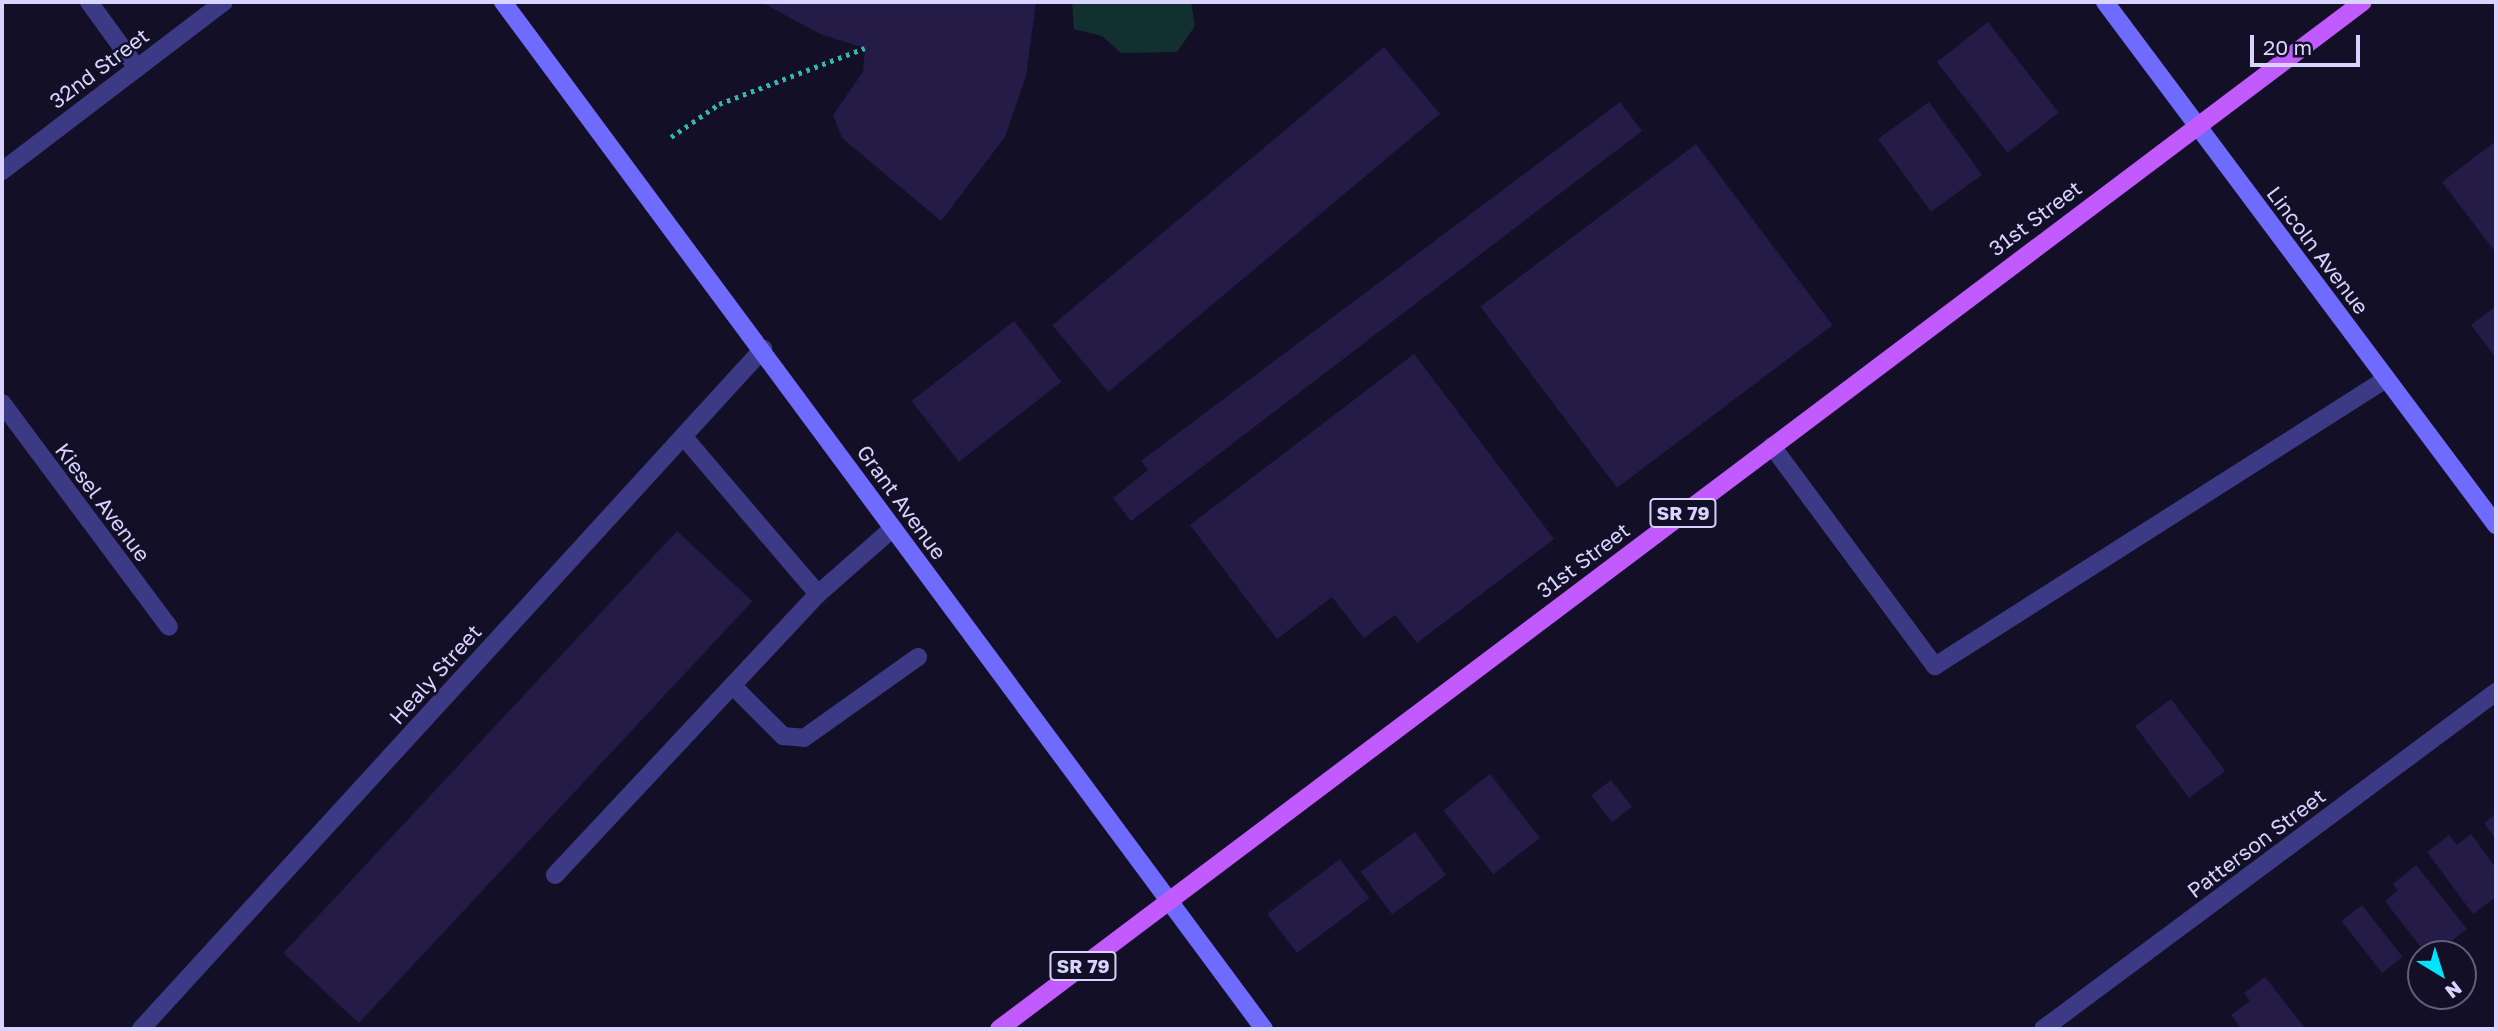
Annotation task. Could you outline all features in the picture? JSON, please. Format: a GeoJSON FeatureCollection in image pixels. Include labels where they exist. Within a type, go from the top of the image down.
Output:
{"type":"FeatureCollection","features":[{"type":"Feature","properties":{"kind":"main road","name":"31st Street"},"geometry":{"type":"LineString","coordinates":[[999,1029],[2198,123],[2363,2]]}},
{"type":"Feature","properties":{"kind":"street"},"geometry":{"type":"LineString","coordinates":[[89,2],[137,68]]}},
{"type":"Feature","properties":{"kind":"street","name":"32nd Street"},"geometry":{"type":"LineString","coordinates":[[2,171],[225,2]]}},
{"type":"Feature","properties":{"kind":"street","name":"Grant Avenue"},"geometry":{"type":"LineString","coordinates":[[503,2],[763,349],[1168,903],[1264,1029]]}},
{"type":"Feature","properties":{"kind":"street","name":"Lincoln Avenue"},"geometry":{"type":"LineString","coordinates":[[2105,2],[2496,525]]}},
{"type":"Feature","properties":{"kind":"street","name":"Healy Street"},"geometry":{"type":"LineString","coordinates":[[141,1029],[763,349]]}},
{"type":"Feature","properties":{"kind":"street"},"geometry":{"type":"LineString","coordinates":[[1772,446],[1935,666],[2386,379]]}},
{"type":"Feature","properties":{"kind":"street","name":"Kiesel Avenue"},"geometry":{"type":"LineString","coordinates":[[2,403],[169,627]]}},
{"type":"Feature","properties":{"kind":"street"},"geometry":{"type":"LineString","coordinates":[[683,436],[818,594]]}},
{"type":"Feature","properties":{"kind":"street"},"geometry":{"type":"LineString","coordinates":[[555,875],[818,594],[893,528]]}},
{"type":"Feature","properties":{"kind":"street"},"geometry":{"type":"LineString","coordinates":[[733,686],[783,736],[804,738],[918,657]]}},
{"type":"Feature","properties":{"kind":"street","name":"Patterson Street"},"geometry":{"type":"LineString","coordinates":[[2043,1029],[2496,692]]}},
{"type":"Feature","properties":{"kind":"path"},"geometry":{"type":"LineString","coordinates":[[671,136],[719,104],[865,48]]}},
{"type":"Feature","properties":{"kind":"green space"},"geometry":{"type":"Polygon","coordinates":[[[1072,2],[1191,2],[1195,26],[1177,52],[1121,53],[1102,36],[1074,29],[1072,2]]]}},
{"type":"Feature","properties":{"kind":"building"},"geometry":{"type":"Polygon","coordinates":[[[761,2],[1036,2],[1026,76],[1005,137],[941,221],[842,138],[833,115],[863,72],[865,48],[820,34],[761,2]]]}},
{"type":"Feature","properties":{"kind":"building"},"geometry":{"type":"Polygon","coordinates":[[[1988,22],[2059,113],[2008,153],[1937,62],[1988,22]]]}},
{"type":"Feature","properties":{"kind":"building"},"geometry":{"type":"Polygon","coordinates":[[[1384,47],[1440,114],[1108,392],[1052,325],[1384,47]]]}},
{"type":"Feature","properties":{"kind":"building"},"geometry":{"type":"Polygon","coordinates":[[[1620,102],[1642,131],[1131,521],[1113,498],[1148,470],[1141,461],[1620,102]]]}},
{"type":"Feature","properties":{"kind":"building"},"geometry":{"type":"Polygon","coordinates":[[[1929,102],[1982,175],[1931,212],[1878,139],[1929,102]]]}},
{"type":"Feature","properties":{"kind":"building"},"geometry":{"type":"Polygon","coordinates":[[[2496,141],[2496,253],[2442,182],[2496,141]]]}},
{"type":"Feature","properties":{"kind":"building"},"geometry":{"type":"Polygon","coordinates":[[[1696,144],[1833,325],[1617,488],[1480,306],[1696,144]]]}},
{"type":"Feature","properties":{"kind":"building"},"geometry":{"type":"Polygon","coordinates":[[[2496,306],[2496,358],[2471,325],[2496,306]]]}},
{"type":"Feature","properties":{"kind":"building"},"geometry":{"type":"Polygon","coordinates":[[[1014,321],[1061,382],[959,462],[912,401],[1014,321]]]}},
{"type":"Feature","properties":{"kind":"building"},"geometry":{"type":"Polygon","coordinates":[[[1414,354],[1554,539],[1417,643],[1395,615],[1364,638],[1332,597],[1277,639],[1190,525],[1414,354]]]}},
{"type":"Feature","properties":{"kind":"building"},"geometry":{"type":"Polygon","coordinates":[[[677,531],[752,601],[359,1023],[283,953],[677,531]]]}},
{"type":"Feature","properties":{"kind":"building"},"geometry":{"type":"Polygon","coordinates":[[[2171,699],[2225,771],[2189,798],[2135,726],[2171,699]]]}},
{"type":"Feature","properties":{"kind":"building"},"geometry":{"type":"Polygon","coordinates":[[[1490,774],[1540,838],[1493,874],[1444,810],[1490,774]]]}},
{"type":"Feature","properties":{"kind":"building"},"geometry":{"type":"Polygon","coordinates":[[[1611,780],[1632,807],[1612,822],[1591,795],[1611,780]]]}},
{"type":"Feature","properties":{"kind":"building"},"geometry":{"type":"Polygon","coordinates":[[[2496,814],[2496,840],[2484,823],[2496,814]]]}},
{"type":"Feature","properties":{"kind":"building"},"geometry":{"type":"Polygon","coordinates":[[[1415,832],[1446,875],[1392,914],[1361,871],[1415,832]]]}},
{"type":"Feature","properties":{"kind":"building"},"geometry":{"type":"Polygon","coordinates":[[[2471,834],[2496,868],[2496,897],[2473,914],[2427,852],[2449,835],[2457,845],[2471,834]]]}},
{"type":"Feature","properties":{"kind":"building"},"geometry":{"type":"Polygon","coordinates":[[[1340,859],[1369,898],[1297,953],[1267,914],[1340,859]]]}},
{"type":"Feature","properties":{"kind":"building"},"geometry":{"type":"Polygon","coordinates":[[[2416,865],[2467,929],[2452,940],[2415,940],[2385,901],[2398,890],[2393,884],[2416,865]]]}},
{"type":"Feature","properties":{"kind":"building"},"geometry":{"type":"Polygon","coordinates":[[[2362,905],[2403,957],[2382,973],[2342,921],[2362,905]]]}},
{"type":"Feature","properties":{"kind":"building"},"geometry":{"type":"Polygon","coordinates":[[[2265,977],[2306,1029],[2242,1029],[2231,1015],[2250,1001],[2244,993],[2265,977]]]}}]}
